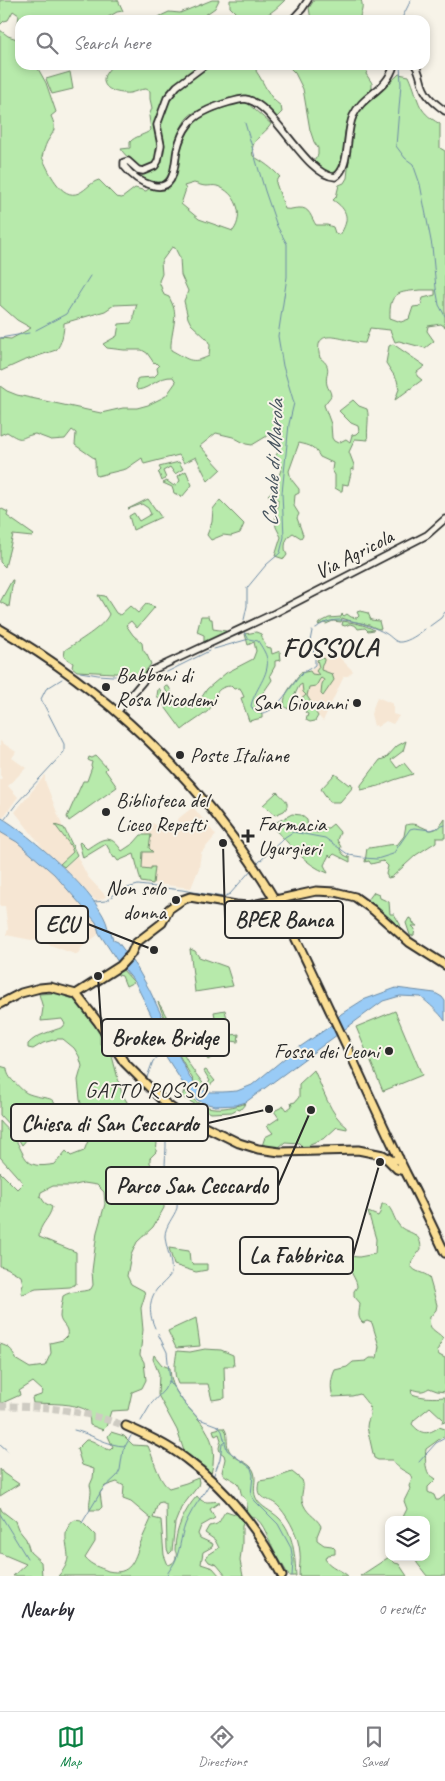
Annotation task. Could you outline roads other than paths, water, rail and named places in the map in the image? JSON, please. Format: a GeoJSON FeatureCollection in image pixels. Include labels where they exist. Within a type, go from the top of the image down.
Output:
{"type":"FeatureCollection","features":[{"type":"Feature","properties":{"kind":"main road"},"geometry":{"type":"LineString","coordinates":[[0,629],[61,668],[117,712],[157,748],[191,785],[250,862],[275,900],[341,1032],[445,1253]]}},
{"type":"Feature","properties":{"kind":"main road"},"geometry":{"type":"LineString","coordinates":[[76,994],[120,966],[129,956],[136,943],[162,923],[169,909],[190,897],[236,906],[248,906],[316,891],[354,896],[360,899],[409,942],[445,965]]}},
{"type":"Feature","properties":{"kind":"main road"},"geometry":{"type":"LineString","coordinates":[[0,1004],[21,993],[40,988],[50,987],[76,994],[98,1022],[124,1062],[160,1099],[182,1115],[239,1143],[263,1150],[280,1152],[358,1150],[383,1156],[392,1161],[398,1155]]}},
{"type":"Feature","properties":{"kind":"main road"},"geometry":{"type":"LineString","coordinates":[[383,1156],[397,1169],[405,1171]]}},
{"type":"Feature","properties":{"kind":"main road"},"geometry":{"type":"LineString","coordinates":[[126,1426],[171,1449],[186,1459],[219,1488],[237,1506],[275,1562],[282,1576]]}},
{"type":"Feature","properties":{"kind":"street"},"geometry":{"type":"LineString","coordinates":[[297,15],[308,0]]}},
{"type":"Feature","properties":{"kind":"street"},"geometry":{"type":"LineString","coordinates":[[198,70],[177,86],[167,98],[157,125],[161,145],[156,166],[143,171],[138,170],[128,161],[124,162],[124,167],[132,176],[152,186],[165,185],[170,181],[173,174],[177,148],[187,126],[194,117],[229,102],[246,99],[258,106],[274,120],[300,152],[317,168],[328,176],[335,177],[340,173],[346,157],[348,128],[353,116],[358,107],[387,82],[392,70]]}},
{"type":"Feature","properties":{"kind":"street"},"geometry":{"type":"LineString","coordinates":[[417,70],[429,98],[445,110]]}},
{"type":"Feature","properties":{"kind":"street","name":"Via Agricola"},"geometry":{"type":"LineString","coordinates":[[117,712],[149,675],[419,540],[445,519]]}},
{"type":"Feature","properties":{"kind":"water"},"geometry":{"type":"Polygon","coordinates":[[[0,817],[28,836],[63,867],[93,901],[103,916],[113,940],[118,942],[137,968],[149,989],[190,1078],[200,1089],[208,1092],[237,1091],[252,1085],[291,1053],[329,1027],[341,1014],[363,1000],[396,988],[435,993],[442,997],[445,1001],[445,1021],[421,997],[400,996],[383,1001],[246,1102],[236,1105],[215,1106],[201,1102],[191,1096],[165,1055],[154,1021],[135,982],[118,962],[99,933],[96,922],[54,874],[17,842],[0,832],[0,817]]]}},
{"type":"Feature","properties":{"kind":"waterway"},"geometry":{"type":"LineString","coordinates":[[404,15],[411,0]]}},
{"type":"Feature","properties":{"kind":"waterway"},"geometry":{"type":"LineString","coordinates":[[400,70],[401,84],[396,146],[405,158],[413,164],[420,184],[432,246],[439,305],[445,316]]}},
{"type":"Feature","properties":{"kind":"waterway","name":"Canale di Marola"},"geometry":{"type":"LineString","coordinates":[[244,620],[247,606],[247,588],[266,565],[280,553],[284,537],[282,493],[289,424],[294,403],[283,366],[278,336],[287,277],[287,244],[277,226],[245,123]]}},
{"type":"Feature","properties":{"kind":"waterway"},"geometry":{"type":"LineString","coordinates":[[36,330],[66,314],[90,276]]}},
{"type":"Feature","properties":{"kind":"waterway"},"geometry":{"type":"LineString","coordinates":[[0,338],[29,333]]}},
{"type":"Feature","properties":{"kind":"waterway"},"geometry":{"type":"LineString","coordinates":[[430,626],[441,618],[445,612]]}},
{"type":"Feature","properties":{"kind":"waterway"},"geometry":{"type":"LineString","coordinates":[[316,628],[323,623],[332,621],[350,621],[377,629],[399,642],[411,639],[425,629]]}},
{"type":"Feature","properties":{"kind":"waterway","name":"Canale di Marola"},"geometry":{"type":"LineString","coordinates":[[244,631],[248,638]]}},
{"type":"Feature","properties":{"kind":"waterway"},"geometry":{"type":"LineString","coordinates":[[312,631],[310,641],[315,656]]}},
{"type":"Feature","properties":{"kind":"waterway"},"geometry":{"type":"LineString","coordinates":[[214,649],[249,639],[258,641],[266,654],[267,665],[264,677],[251,706],[255,712],[262,713],[269,711],[281,700],[297,679],[315,665],[315,659]]}},
{"type":"Feature","properties":{"kind":"waterway"},"geometry":{"type":"LineString","coordinates":[[157,677],[209,651]]}},
{"type":"Feature","properties":{"kind":"waterway"},"geometry":{"type":"LineString","coordinates":[[80,672],[141,678]]}},
{"type":"Feature","properties":{"kind":"waterway"},"geometry":{"type":"LineString","coordinates":[[5,819],[17,803],[64,752],[64,744],[41,699],[46,689],[62,679]]}},
{"type":"Feature","properties":{"kind":"waterway"},"geometry":{"type":"LineString","coordinates":[[364,858],[377,859],[393,854],[410,829],[431,830],[445,825]]}},
{"type":"Feature","properties":{"kind":"waterway"},"geometry":{"type":"LineString","coordinates":[[257,864],[285,837],[293,832],[325,838],[349,855],[362,857]]}},
{"type":"Feature","properties":{"kind":"waterway"},"geometry":{"type":"LineString","coordinates":[[94,902],[106,901],[120,890],[138,885],[223,897],[230,894],[252,869]]}},
{"type":"Feature","properties":{"kind":"waterway"},"geometry":{"type":"LineString","coordinates":[[146,1080],[153,1061],[164,1052]]}},
{"type":"Feature","properties":{"kind":"waterway"},"geometry":{"type":"LineString","coordinates":[[155,1328],[151,1313],[151,1303],[157,1289],[171,1274],[165,1236],[166,1229],[177,1208],[175,1195],[166,1175],[166,1140],[164,1129]]}},
{"type":"Feature","properties":{"kind":"waterway"},"geometry":{"type":"LineString","coordinates":[[158,1334],[167,1352],[170,1381],[173,1387]]}},
{"type":"Feature","properties":{"kind":"waterway"},"geometry":{"type":"LineString","coordinates":[[169,1381],[185,1404],[199,1419],[218,1426],[222,1431],[227,1450],[251,1468],[253,1475],[251,1495],[278,1524],[291,1548],[293,1561],[292,1576]]}},
{"type":"Feature","properties":{"kind":"waterway"},"geometry":{"type":"LineString","coordinates":[[141,1421],[151,1404],[164,1390],[169,1381]]}},
{"type":"Feature","properties":{"kind":"waterway"},"geometry":{"type":"LineString","coordinates":[[74,1430],[112,1444],[125,1446]]}},
{"type":"Feature","properties":{"kind":"waterway"},"geometry":{"type":"LineString","coordinates":[[82,1523],[102,1490],[117,1476],[120,1470],[123,1450],[131,1436]]}},
{"type":"Feature","properties":{"kind":"waterway"},"geometry":{"type":"LineString","coordinates":[[419,1462],[436,1443],[445,1438]]}},
{"type":"Feature","properties":{"kind":"waterway"},"geometry":{"type":"LineString","coordinates":[[213,1477],[220,1459],[222,1444],[225,1442]]}},
{"type":"Feature","properties":{"kind":"waterway"},"geometry":{"type":"LineString","coordinates":[[0,1444],[9,1452]]}},
{"type":"Feature","properties":{"kind":"waterway"},"geometry":{"type":"LineString","coordinates":[[166,1576],[176,1559],[187,1520],[210,1483]]}},
{"type":"Feature","properties":{"kind":"waterway"},"geometry":{"type":"LineString","coordinates":[[0,1514],[27,1558]]}},
{"type":"Feature","properties":{"kind":"tunnel"},"geometry":{"type":"LineString","coordinates":[[0,1406],[64,1410],[94,1416],[126,1426]]}},
{"type":"Feature","properties":{"kind":"place","name":"Babboni di Rosa Nicodemi"},"geometry":{"type":"Point","coordinates":[106,687]}},
{"type":"Feature","properties":{"kind":"place","name":"San Giovanni"},"geometry":{"type":"Point","coordinates":[357,703]}},
{"type":"Feature","properties":{"kind":"place","name":"Poste Italiane"},"geometry":{"type":"Point","coordinates":[180,755]}},
{"type":"Feature","properties":{"kind":"place","name":"Biblioteca del Liceo Repetti"},"geometry":{"type":"Point","coordinates":[106,812]}},
{"type":"Feature","properties":{"kind":"place","name":"Farmacia Ugurgieri"},"geometry":{"type":"Point","coordinates":[248,836]}},
{"type":"Feature","properties":{"kind":"place","name":"BPER Banca"},"geometry":{"type":"Point","coordinates":[223,843]}},
{"type":"Feature","properties":{"kind":"place","name":"Non solo donna"},"geometry":{"type":"Point","coordinates":[176,900]}},
{"type":"Feature","properties":{"kind":"place","name":"ECU"},"geometry":{"type":"Point","coordinates":[154,950]}},
{"type":"Feature","properties":{"kind":"place","name":"Broken Bridge"},"geometry":{"type":"Point","coordinates":[98,976]}},
{"type":"Feature","properties":{"kind":"place","name":"Fossa dei Leoni"},"geometry":{"type":"Point","coordinates":[389,1051]}},
{"type":"Feature","properties":{"kind":"place","name":"Chiesa di San Ceccardo"},"geometry":{"type":"Point","coordinates":[269,1109]}},
{"type":"Feature","properties":{"kind":"place","name":"Parco San Ceccardo"},"geometry":{"type":"Point","coordinates":[311,1110]}},
{"type":"Feature","properties":{"kind":"place","name":"La Fabbrica"},"geometry":{"type":"Point","coordinates":[380,1162]}},
{"type":"Feature","properties":{"kind":"district","name":"FOSSOLA"},"geometry":{"type":"Point","coordinates":[331,647]}},
{"type":"Feature","properties":{"kind":"district","name":"GATTO ROSSO"},"geometry":{"type":"Point","coordinates":[146,1089]}}]}
